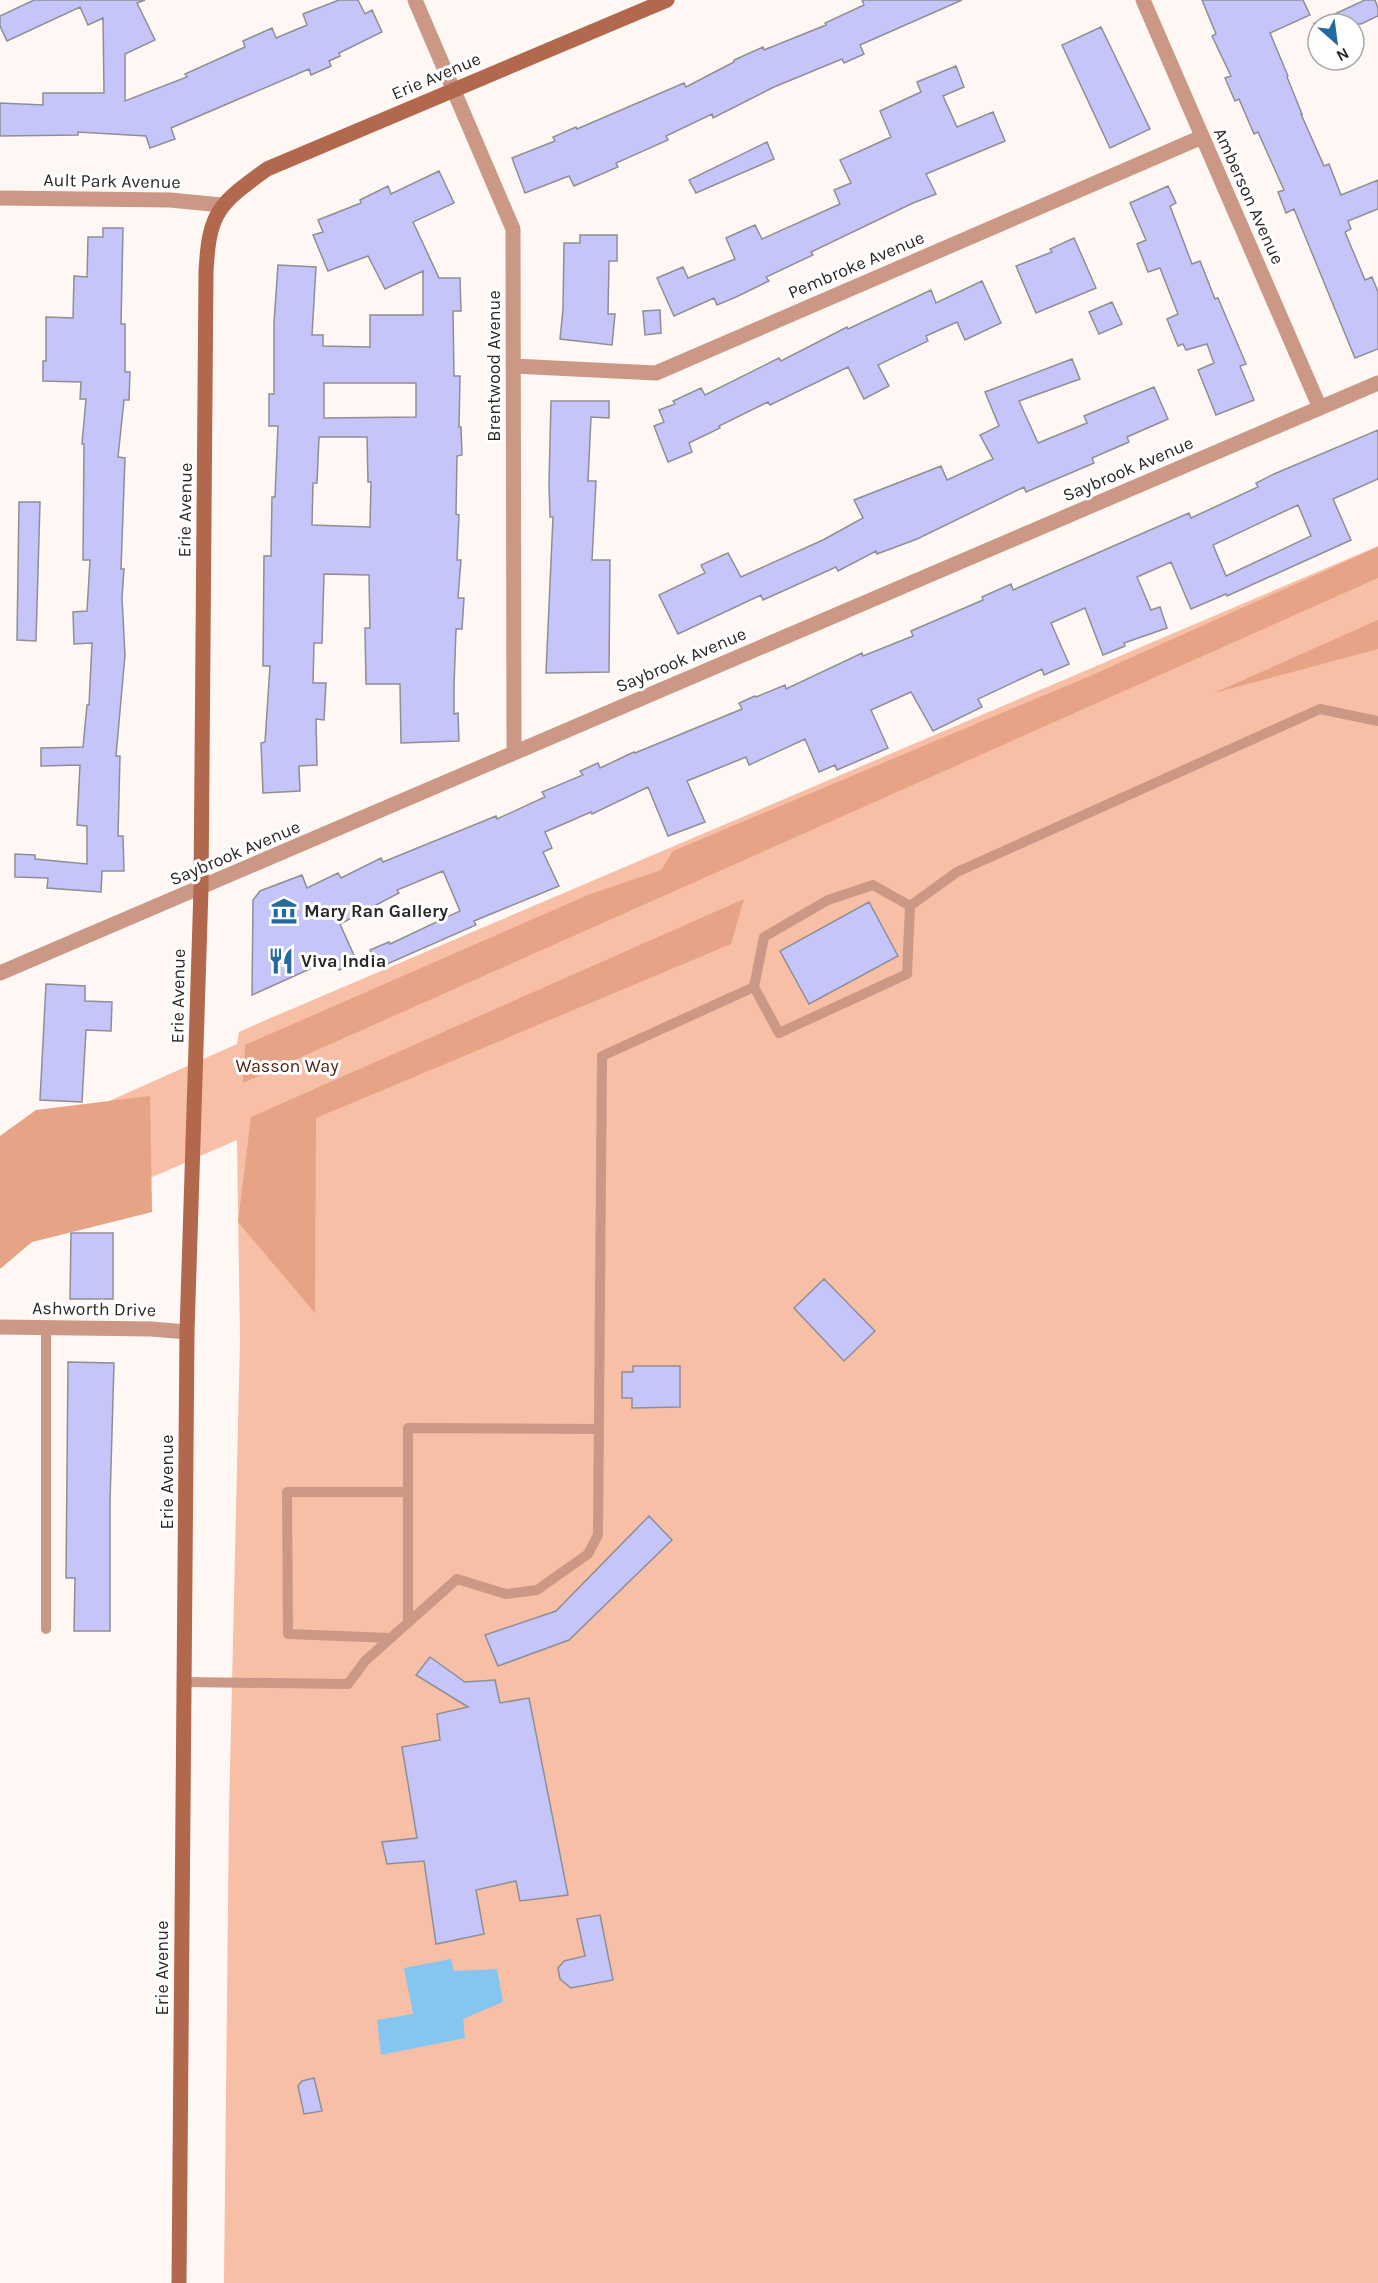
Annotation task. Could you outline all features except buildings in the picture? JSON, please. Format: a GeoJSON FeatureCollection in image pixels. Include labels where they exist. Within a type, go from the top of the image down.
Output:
{"type":"FeatureCollection","features":[{"type":"Feature","properties":{"kind":"street","name":"Brentwood Avenue"},"geometry":{"type":"LineString","coordinates":[[415,0],[513,229],[514,753]]}},
{"type":"Feature","properties":{"kind":"street","name":"Erie Avenue"},"geometry":{"type":"LineString","coordinates":[[179,2283],[187,1332],[201,889],[206,272],[212,226],[222,205],[267,169],[667,0]]}},
{"type":"Feature","properties":{"kind":"street","name":"Amberson Avenue"},"geometry":{"type":"LineString","coordinates":[[1143,0],[1320,408]]}},
{"type":"Feature","properties":{"kind":"street","name":"Pembroke Avenue"},"geometry":{"type":"LineString","coordinates":[[513,366],[656,373],[1202,137]]}},
{"type":"Feature","properties":{"kind":"street","name":"Ault Park Avenue"},"geometry":{"type":"LineString","coordinates":[[0,198],[170,200],[222,205]]}},
{"type":"Feature","properties":{"kind":"street","name":"Saybrook Avenue"},"geometry":{"type":"LineString","coordinates":[[0,973],[201,889],[1378,383]]}},
{"type":"Feature","properties":{"kind":"street","name":"Ashworth Drive"},"geometry":{"type":"LineString","coordinates":[[0,1327],[151,1329],[187,1332]]}},
{"type":"Feature","properties":{"kind":"lane"},"geometry":{"type":"LineString","coordinates":[[910,906],[957,872],[1320,709],[1378,721]]}},
{"type":"Feature","properties":{"kind":"lane"},"geometry":{"type":"LineString","coordinates":[[873,885],[910,906],[907,974],[779,1033],[754,987],[764,937],[828,900],[873,885]]}},
{"type":"Feature","properties":{"kind":"lane"},"geometry":{"type":"LineString","coordinates":[[184,1682],[348,1684],[365,1661],[457,1579],[506,1594],[537,1590],[588,1554],[598,1535],[602,1056],[754,987]]}},
{"type":"Feature","properties":{"kind":"lane"},"geometry":{"type":"LineString","coordinates":[[46,1328],[46,1629]]}},
{"type":"Feature","properties":{"kind":"lane"},"geometry":{"type":"LineString","coordinates":[[408,1622],[408,1428],[598,1429]]}},
{"type":"Feature","properties":{"kind":"lane"},"geometry":{"type":"LineString","coordinates":[[391,1638],[288,1634],[287,1492],[408,1492]]}},
{"type":"Feature","properties":{"kind":"green space","name":"Wasson Way"},"geometry":{"type":"Polygon","coordinates":[[[1378,546],[1378,2283],[224,2283],[229,1814],[240,1339],[237,1140],[86,1206],[51,1127],[237,1044],[239,1032],[266,1020],[1378,546]]]}},
{"type":"Feature","properties":{"kind":"shaded area"},"geometry":{"type":"Polygon","coordinates":[[[1378,547],[1378,578],[243,1083],[245,1045],[588,895],[661,870],[673,851],[1090,676],[1378,547]]]}},
{"type":"Feature","properties":{"kind":"shaded area"},"geometry":{"type":"Polygon","coordinates":[[[1378,620],[1378,649],[1214,693],[1378,620]]]}},
{"type":"Feature","properties":{"kind":"shaded area"},"geometry":{"type":"Polygon","coordinates":[[[744,899],[731,944],[316,1118],[315,1313],[238,1222],[251,1117],[744,899]]]}},
{"type":"Feature","properties":{"kind":"shaded area"},"geometry":{"type":"Polygon","coordinates":[[[150,1096],[152,1212],[32,1242],[0,1269],[0,1136],[36,1110],[150,1096]]]}},
{"type":"Feature","properties":{"kind":"water"},"geometry":{"type":"Polygon","coordinates":[[[451,1959],[454,1971],[497,1969],[503,2002],[463,2019],[465,2038],[381,2055],[377,2020],[413,2014],[404,1968],[451,1959]]]}},
{"type":"Feature","properties":{"kind":"place","name":"Mary Ran Gallery"},"geometry":{"type":"Point","coordinates":[284,911]}},
{"type":"Feature","properties":{"kind":"place","name":"Viva India"},"geometry":{"type":"Point","coordinates":[281,961]}}]}
